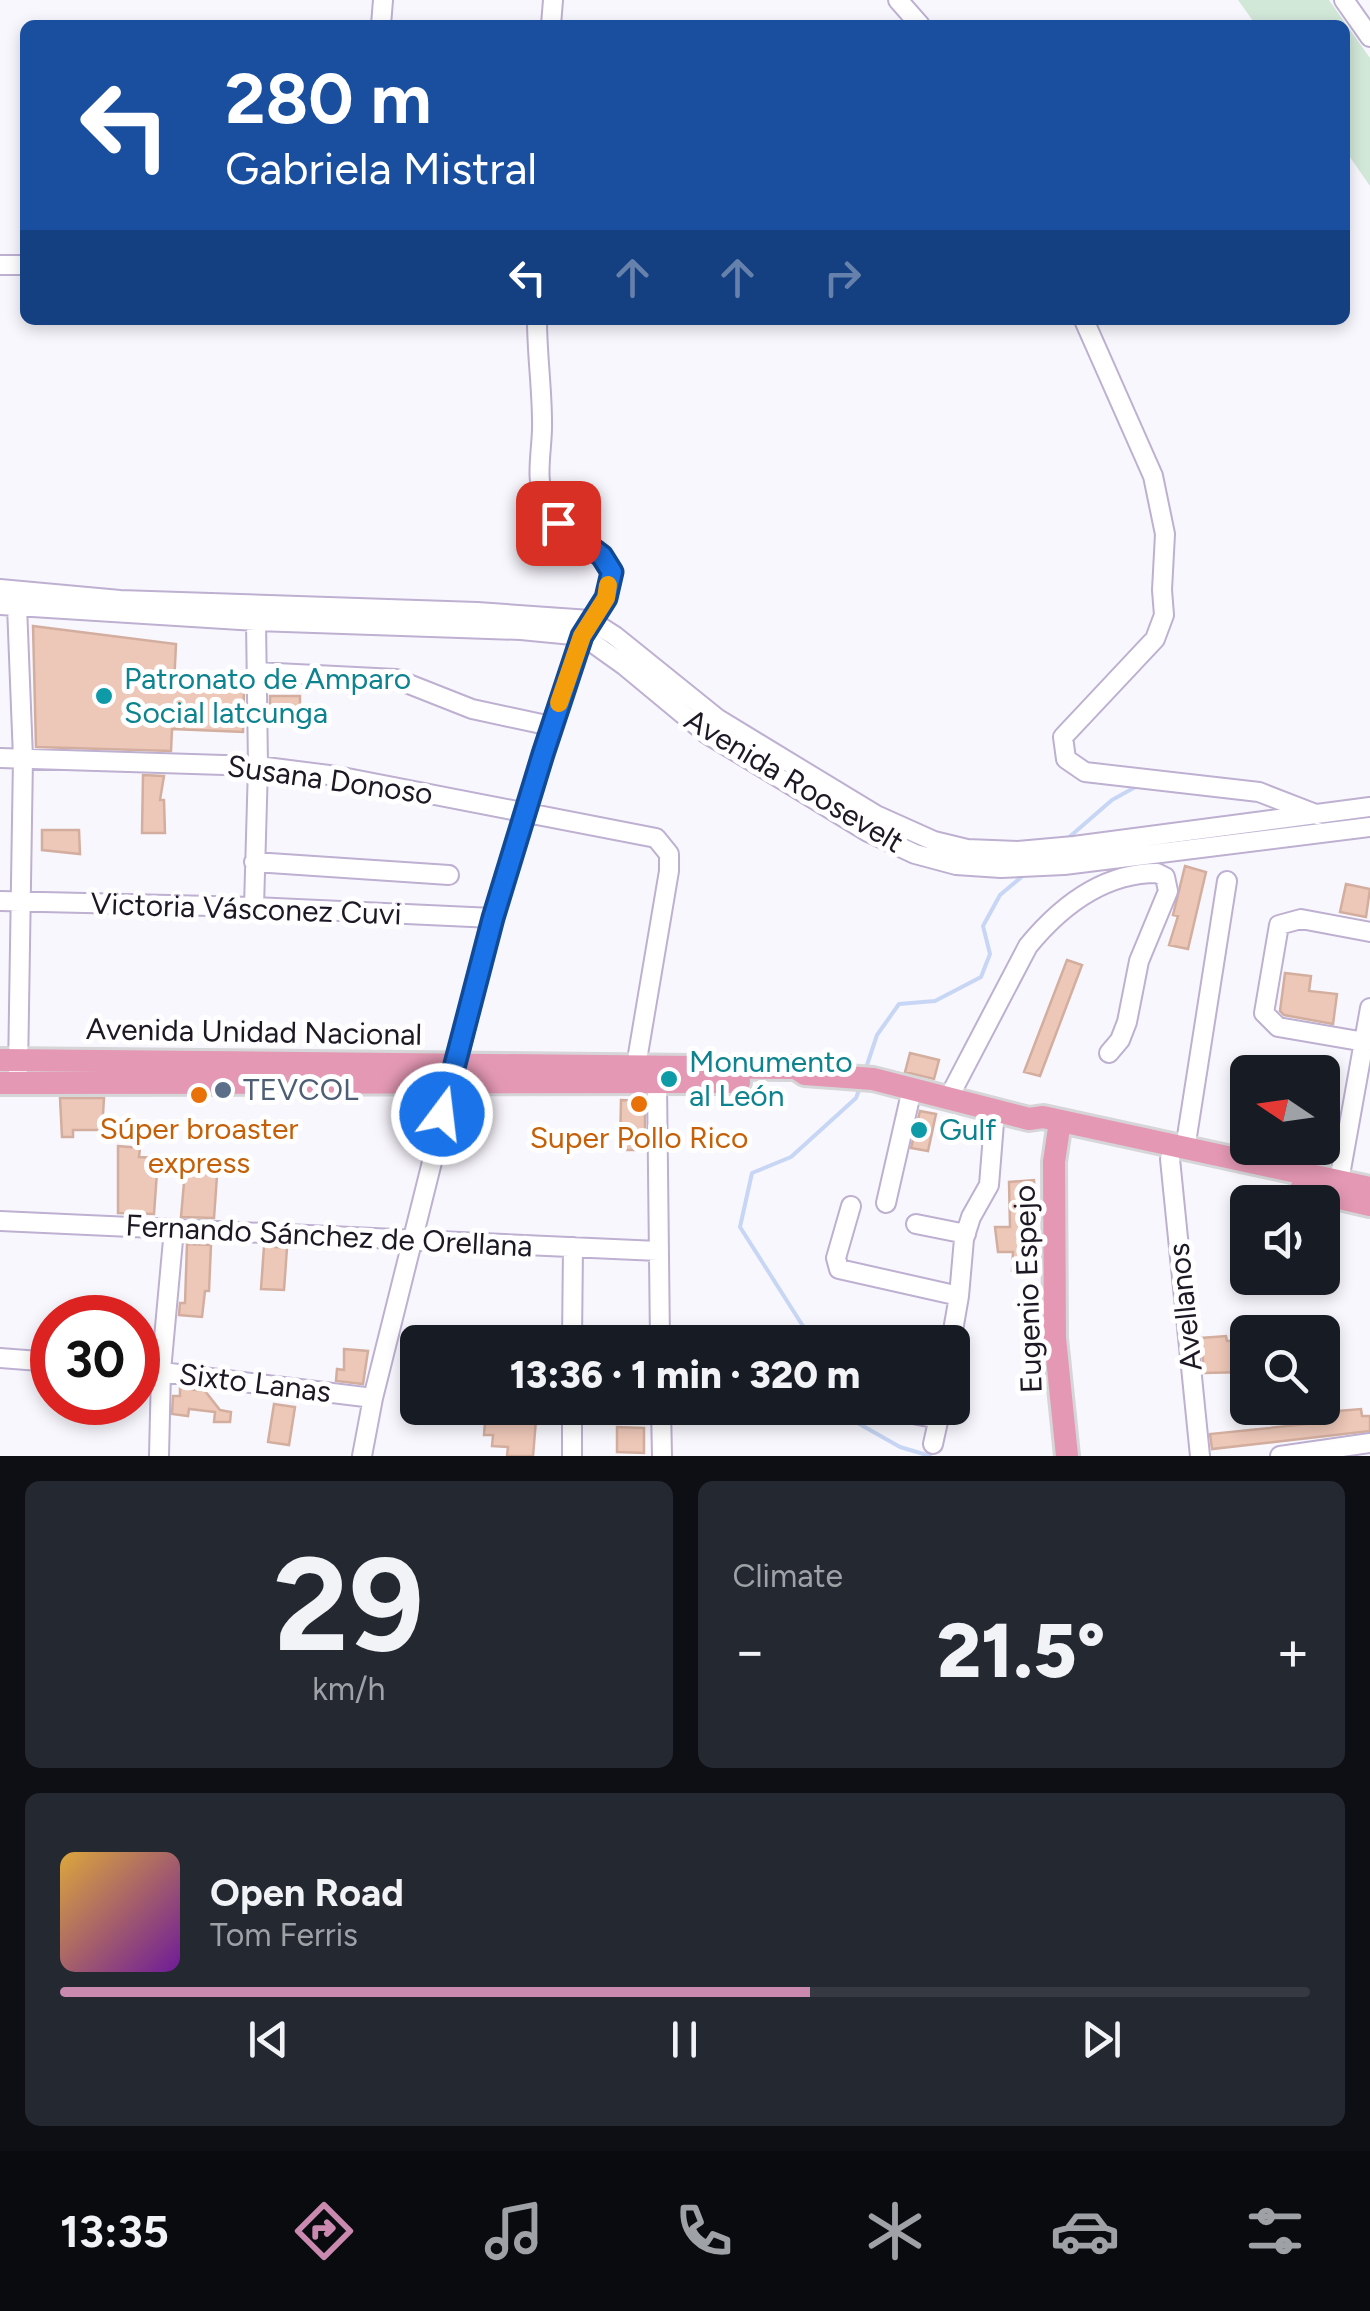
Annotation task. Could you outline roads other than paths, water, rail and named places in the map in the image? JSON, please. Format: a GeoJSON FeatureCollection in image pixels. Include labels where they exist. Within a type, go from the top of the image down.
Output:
{"type":"FeatureCollection","features":[{"type":"Feature","properties":{"kind":"main road","name":"Avenida Unidad Nacional"},"geometry":{"type":"LineString","coordinates":[[9,1071],[453,1073],[636,1066],[796,1068],[805,1074],[852,1076],[994,1110],[1029,1120],[1040,1132],[1058,1128],[1370,1188]]}},
{"type":"Feature","properties":{"kind":"main road","name":"Avenida Unidad Nacional"},"geometry":{"type":"LineString","coordinates":[[453,1073],[657,1084],[796,1080],[805,1074]]}},
{"type":"Feature","properties":{"kind":"main road","name":"Eugenio Espejo"},"geometry":{"type":"LineString","coordinates":[[1058,1128],[1055,1338],[1067,1456]]}},
{"type":"Feature","properties":{"kind":"main road","name":"Avenida Unidad Nacional"},"geometry":{"type":"LineString","coordinates":[[1178,1154],[1370,1205]]}},
{"type":"Feature","properties":{"kind":"street"},"geometry":{"type":"LineString","coordinates":[[898,0],[916,20]]}},
{"type":"Feature","properties":{"kind":"street"},"geometry":{"type":"LineString","coordinates":[[1344,0],[1370,37]]}},
{"type":"Feature","properties":{"kind":"street"},"geometry":{"type":"LineString","coordinates":[[362,1456],[373,1398],[493,918],[552,726],[586,628],[606,598],[612,572],[602,556],[558,523],[545,504],[539,482],[542,421],[537,325]]}},
{"type":"Feature","properties":{"kind":"street"},"geometry":{"type":"LineString","coordinates":[[1086,325],[1153,476],[1164,534],[1164,615],[1155,638],[1062,738],[1066,760],[1085,772],[1258,792],[1318,815]]}},
{"type":"Feature","properties":{"kind":"street"},"geometry":{"type":"LineString","coordinates":[[0,589],[120,600],[477,612],[586,628]]}},
{"type":"Feature","properties":{"kind":"street"},"geometry":{"type":"LineString","coordinates":[[9,606],[23,758],[20,902],[9,1071]]}},
{"type":"Feature","properties":{"kind":"street","name":"Avenida Roosevelt"},"geometry":{"type":"LineString","coordinates":[[9,606],[256,621],[521,630],[586,628],[615,636],[718,719],[876,815],[934,840],[967,849],[1018,851],[1291,828],[1370,827]]}},
{"type":"Feature","properties":{"kind":"street"},"geometry":{"type":"LineString","coordinates":[[254,907],[258,766],[256,621]]}},
{"type":"Feature","properties":{"kind":"street","name":"Avenida Roosevelt"},"geometry":{"type":"LineString","coordinates":[[586,628],[624,666],[707,734],[868,832],[916,854],[956,865],[1064,866],[1291,828],[1318,815],[1370,807]]}},
{"type":"Feature","properties":{"kind":"street"},"geometry":{"type":"LineString","coordinates":[[256,672],[396,679],[472,709],[552,726]]}},
{"type":"Feature","properties":{"kind":"street","name":"Susana Donoso"},"geometry":{"type":"LineString","coordinates":[[0,758],[258,766],[526,810],[656,838],[669,854],[669,870],[636,1066]]}},
{"type":"Feature","properties":{"kind":"street"},"geometry":{"type":"LineString","coordinates":[[254,862],[449,875]]}},
{"type":"Feature","properties":{"kind":"street"},"geometry":{"type":"LineString","coordinates":[[948,1098],[1028,946],[1042,929],[1089,891],[1125,877],[1157,872],[1165,878],[1168,891],[1139,961],[1127,1022],[1109,1053]]}},
{"type":"Feature","properties":{"kind":"street","name":"Avellanos"},"geometry":{"type":"LineString","coordinates":[[1200,1456],[1178,1154],[1227,881]]}},
{"type":"Feature","properties":{"kind":"street","name":"Victoria Vásconez Cuvi"},"geometry":{"type":"LineString","coordinates":[[0,901],[493,918]]}},
{"type":"Feature","properties":{"kind":"street"},"geometry":{"type":"LineString","coordinates":[[1364,1042],[1278,1027],[1264,1013],[1279,925],[1301,919],[1370,932]]}},
{"type":"Feature","properties":{"kind":"street"},"geometry":{"type":"LineString","coordinates":[[1338,1182],[1370,1008]]}},
{"type":"Feature","properties":{"kind":"street"},"geometry":{"type":"LineString","coordinates":[[657,1084],[660,1325]]}},
{"type":"Feature","properties":{"kind":"street"},"geometry":{"type":"LineString","coordinates":[[886,1203],[904,1087]]}},
{"type":"Feature","properties":{"kind":"street"},"geometry":{"type":"LineString","coordinates":[[954,1325],[966,1234],[989,1184],[994,1110]]}},
{"type":"Feature","properties":{"kind":"street"},"geometry":{"type":"LineString","coordinates":[[851,1206],[836,1258],[839,1269],[959,1296]]}},
{"type":"Feature","properties":{"kind":"street","name":"Fernando Sánchez de Orellana"},"geometry":{"type":"LineString","coordinates":[[0,1223],[658,1250]]}},
{"type":"Feature","properties":{"kind":"street"},"geometry":{"type":"LineString","coordinates":[[916,1224],[966,1234]]}},
{"type":"Feature","properties":{"kind":"street"},"geometry":{"type":"LineString","coordinates":[[159,1456],[174,1229]]}},
{"type":"Feature","properties":{"kind":"street"},"geometry":{"type":"LineString","coordinates":[[572,1325],[573,1246]]}},
{"type":"Feature","properties":{"kind":"street"},"geometry":{"type":"LineString","coordinates":[[0,1358],[30,1360]]}},
{"type":"Feature","properties":{"kind":"street","name":"Sixto Lanas"},"geometry":{"type":"LineString","coordinates":[[162,1370],[373,1398]]}},
{"type":"Feature","properties":{"kind":"street"},"geometry":{"type":"LineString","coordinates":[[572,1425],[572,1456]]}},
{"type":"Feature","properties":{"kind":"street"},"geometry":{"type":"LineString","coordinates":[[661,1425],[662,1456]]}},
{"type":"Feature","properties":{"kind":"street"},"geometry":{"type":"LineString","coordinates":[[933,1444],[937,1425]]}},
{"type":"Feature","properties":{"kind":"street"},"geometry":{"type":"LineString","coordinates":[[1280,1456],[1370,1443]]}},
{"type":"Feature","properties":{"kind":"waterway"},"geometry":{"type":"LineString","coordinates":[[1067,839],[1112,800],[1139,785]]}},
{"type":"Feature","properties":{"kind":"waterway"},"geometry":{"type":"LineString","coordinates":[[865,1071],[877,1035],[899,1004],[935,1001],[981,977],[990,954],[983,926],[1000,895],[1025,874]]}},
{"type":"Feature","properties":{"kind":"waterway"},"geometry":{"type":"LineString","coordinates":[[802,1325],[740,1227],[752,1173],[791,1157],[856,1098],[861,1085]]}},
{"type":"Feature","properties":{"kind":"waterway"},"geometry":{"type":"LineString","coordinates":[[861,1425],[900,1447],[930,1456]]}},
{"type":"Feature","properties":{"kind":"place","name":"Patronato de Amparo Social latcunga"},"geometry":{"type":"Point","coordinates":[104,696]}},
{"type":"Feature","properties":{"kind":"place","name":"Monumento al León"},"geometry":{"type":"Point","coordinates":[669,1079]}},
{"type":"Feature","properties":{"kind":"place","name":"TEVCOL"},"geometry":{"type":"Point","coordinates":[223,1090]}},
{"type":"Feature","properties":{"kind":"place","name":"Súper broaster express"},"geometry":{"type":"Point","coordinates":[199,1095]}},
{"type":"Feature","properties":{"kind":"place","name":"Super Pollo Rico"},"geometry":{"type":"Point","coordinates":[639,1104]}},
{"type":"Feature","properties":{"kind":"place","name":"Gulf"},"geometry":{"type":"Point","coordinates":[919,1130]}}]}
